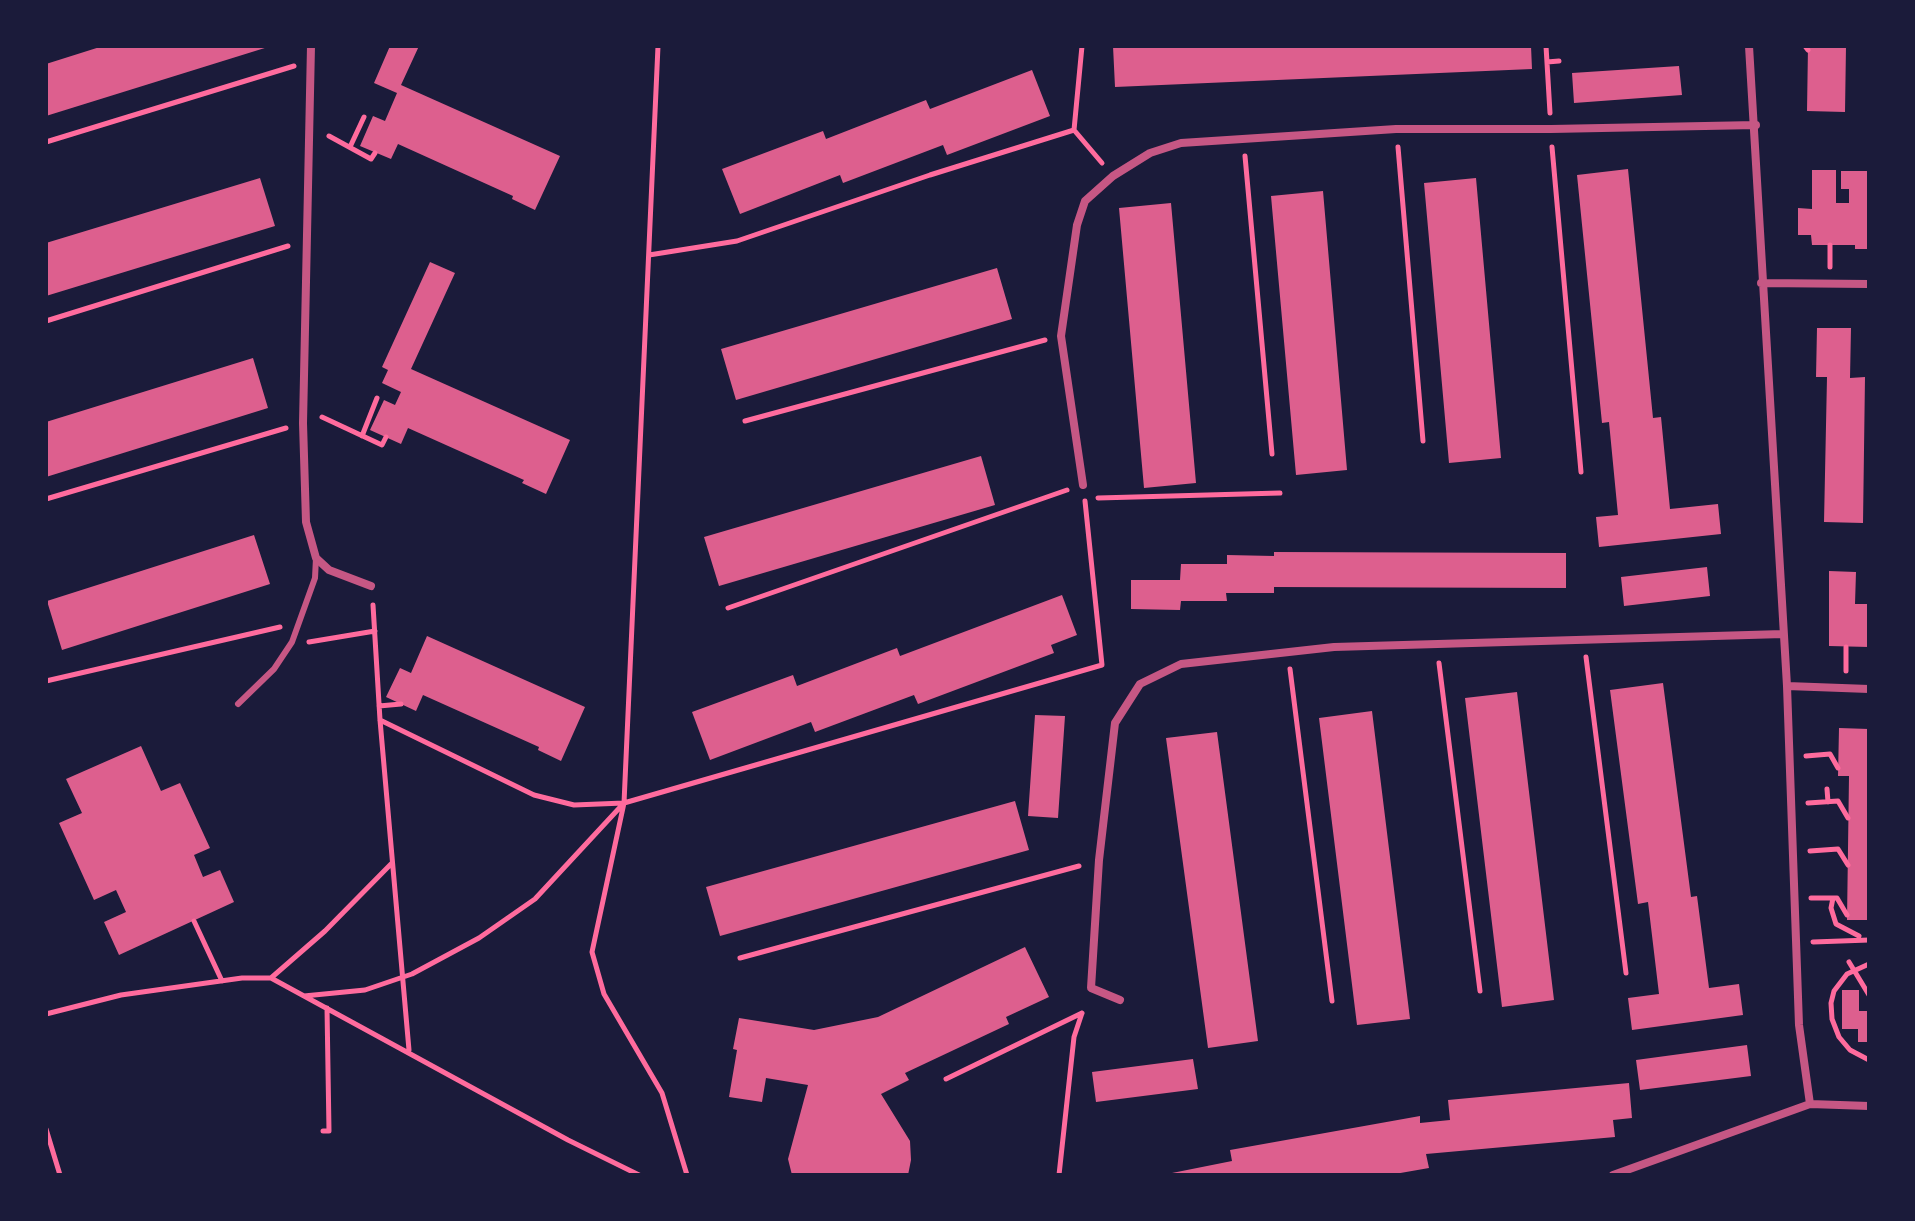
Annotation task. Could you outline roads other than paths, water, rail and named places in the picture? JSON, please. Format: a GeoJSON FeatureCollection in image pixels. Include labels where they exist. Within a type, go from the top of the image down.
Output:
{"type":"FeatureCollection","features":[{"type":"Feature","properties":{"kind":"street"},"geometry":{"type":"LineString","coordinates":[[311,46],[303,408],[306,522],[316,558],[329,570],[371,586]]}},
{"type":"Feature","properties":{"kind":"street"},"geometry":{"type":"LineString","coordinates":[[1749,46],[1787,686],[1799,1025],[1810,1104]]}},
{"type":"Feature","properties":{"kind":"street"},"geometry":{"type":"LineString","coordinates":[[1083,485],[1061,336],[1077,225],[1085,201],[1113,176],[1150,153],[1171,146],[1243,137],[1396,129],[1756,125]]}},
{"type":"Feature","properties":{"kind":"street"},"geometry":{"type":"LineString","coordinates":[[1761,283],[1869,284]]}},
{"type":"Feature","properties":{"kind":"street"},"geometry":{"type":"LineString","coordinates":[[1120,1000],[1091,988],[1099,860],[1115,723],[1140,684],[1181,664],[1334,647],[1783,634]]}},
{"type":"Feature","properties":{"kind":"street"},"geometry":{"type":"LineString","coordinates":[[1787,686],[1869,689]]}},
{"type":"Feature","properties":{"kind":"street"},"geometry":{"type":"LineString","coordinates":[[1613,1175],[1810,1104],[1869,1106]]}},
{"type":"Feature","properties":{"kind":"lane"},"geometry":{"type":"LineString","coordinates":[[238,704],[274,669],[292,642],[315,578],[316,558]]}}]}
